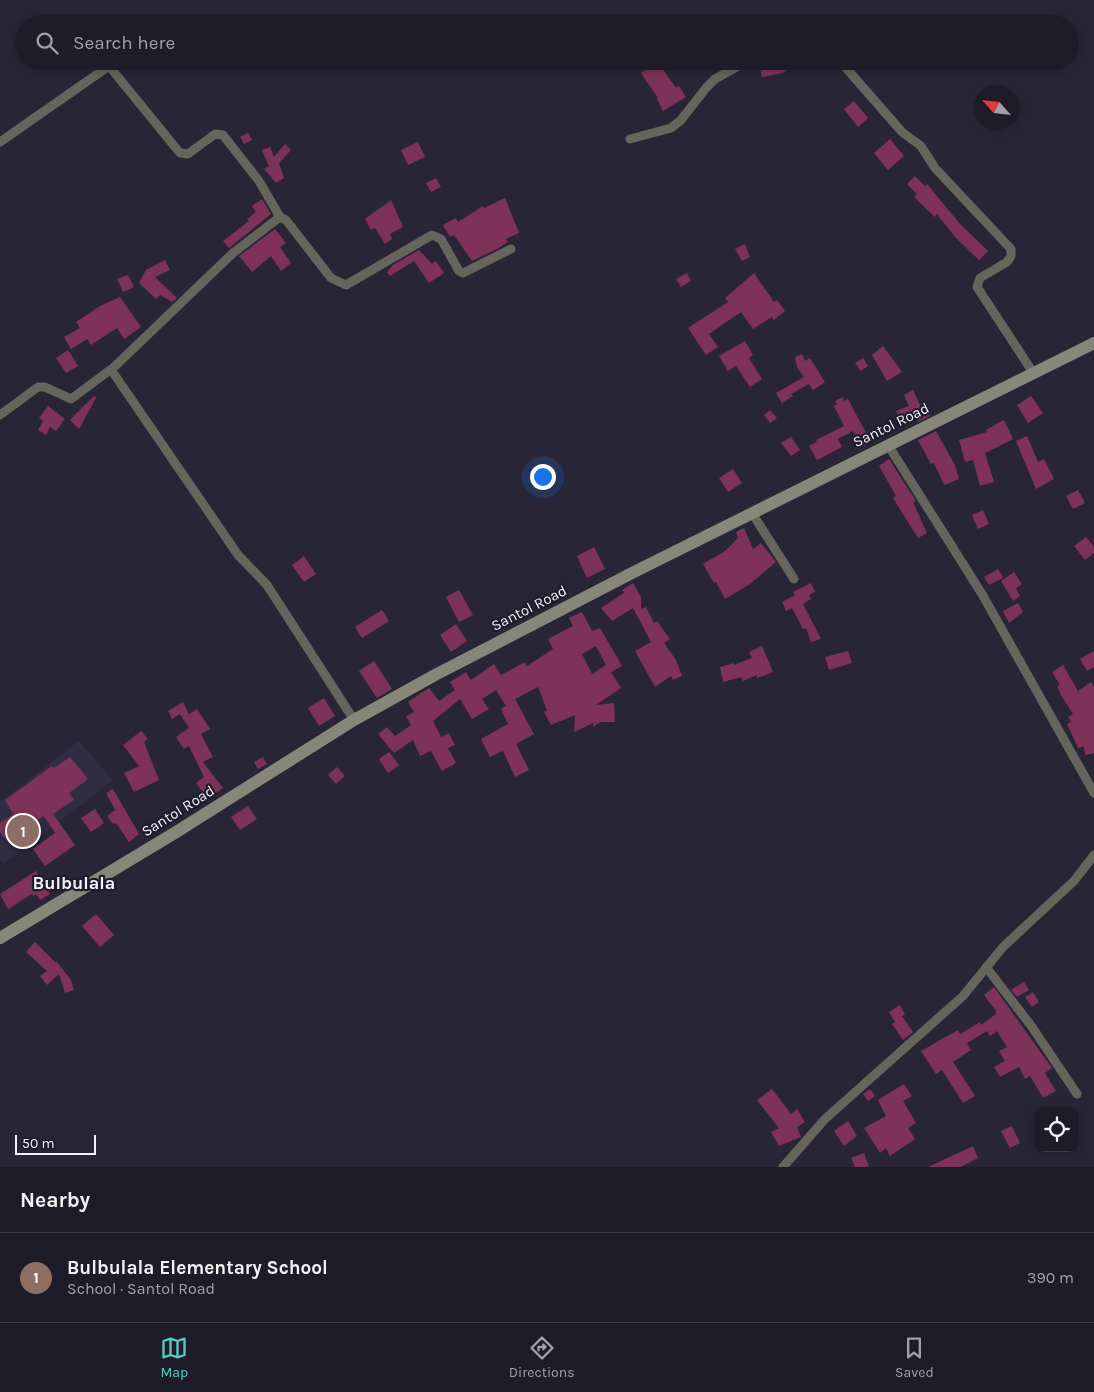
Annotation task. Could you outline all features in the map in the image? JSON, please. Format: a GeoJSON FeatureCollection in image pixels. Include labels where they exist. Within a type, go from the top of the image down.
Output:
{"type":"FeatureCollection","features":[{"type":"Feature","properties":{"kind":"main road","name":"Santol Road"},"geometry":{"type":"LineString","coordinates":[[0,938],[173,834],[354,720],[453,666],[752,513],[1094,343]]}},
{"type":"Feature","properties":{"kind":"street"},"geometry":{"type":"LineString","coordinates":[[0,142],[103,70]]}},
{"type":"Feature","properties":{"kind":"street"},"geometry":{"type":"LineString","coordinates":[[112,70],[180,153],[188,154],[215,134],[223,135],[258,181],[280,217],[286,220],[331,278],[341,284],[346,285],[356,280],[403,250],[432,235],[441,239],[459,271],[463,273],[511,249]]}},
{"type":"Feature","properties":{"kind":"street"},"geometry":{"type":"LineString","coordinates":[[630,139],[672,128],[715,79],[731,70]]}},
{"type":"Feature","properties":{"kind":"street"},"geometry":{"type":"LineString","coordinates":[[848,70],[902,132],[921,146],[935,168],[1011,249],[1011,256],[1007,262],[980,278],[977,287],[1034,374]]}},
{"type":"Feature","properties":{"kind":"street"},"geometry":{"type":"LineString","coordinates":[[0,415],[38,387],[45,387],[71,399],[111,370],[233,253],[280,217]]}},
{"type":"Feature","properties":{"kind":"street"},"geometry":{"type":"LineString","coordinates":[[111,370],[238,555],[268,585],[345,702],[354,720]]}},
{"type":"Feature","properties":{"kind":"street"},"geometry":{"type":"LineString","coordinates":[[888,445],[982,594],[1094,793]]}},
{"type":"Feature","properties":{"kind":"street"},"geometry":{"type":"LineString","coordinates":[[752,513],[794,579]]}},
{"type":"Feature","properties":{"kind":"street"},"geometry":{"type":"LineString","coordinates":[[783,1167],[825,1119],[963,996],[1003,947],[1074,881],[1094,855]]}},
{"type":"Feature","properties":{"kind":"street"},"geometry":{"type":"LineString","coordinates":[[986,967],[1032,1027],[1077,1094]]}},
{"type":"Feature","properties":{"kind":"shaded area"},"geometry":{"type":"Polygon","coordinates":[[[79,741],[113,781],[3,864],[0,861],[0,802],[79,741]]]}},
{"type":"Feature","properties":{"kind":"building"},"geometry":{"type":"Polygon","coordinates":[[[645,70],[663,70],[676,88],[679,86],[686,97],[663,111],[658,98],[641,73],[645,70]]]}},
{"type":"Feature","properties":{"kind":"building"},"geometry":{"type":"Polygon","coordinates":[[[760,70],[787,70],[782,73],[762,77],[760,70]]]}},
{"type":"Feature","properties":{"kind":"building"},"geometry":{"type":"Polygon","coordinates":[[[854,101],[868,118],[858,127],[844,109],[854,101]]]}},
{"type":"Feature","properties":{"kind":"building"},"geometry":{"type":"Polygon","coordinates":[[[248,133],[252,140],[244,144],[240,137],[248,133]]]}},
{"type":"Feature","properties":{"kind":"building"},"geometry":{"type":"Polygon","coordinates":[[[890,139],[904,156],[888,170],[874,153],[890,139]]]}},
{"type":"Feature","properties":{"kind":"building"},"geometry":{"type":"Polygon","coordinates":[[[418,142],[425,157],[408,165],[401,150],[418,142]]]}},
{"type":"Feature","properties":{"kind":"building"},"geometry":{"type":"Polygon","coordinates":[[[285,144],[291,150],[279,163],[284,178],[276,183],[264,169],[269,166],[262,150],[270,147],[274,157],[285,144]]]}},
{"type":"Feature","properties":{"kind":"building"},"geometry":{"type":"Polygon","coordinates":[[[915,176],[925,186],[927,184],[960,224],[988,251],[979,260],[955,237],[937,214],[935,217],[914,197],[917,194],[907,184],[915,176]]]}},
{"type":"Feature","properties":{"kind":"building"},"geometry":{"type":"Polygon","coordinates":[[[436,178],[441,187],[431,192],[426,183],[436,178]]]}},
{"type":"Feature","properties":{"kind":"building"},"geometry":{"type":"Polygon","coordinates":[[[505,198],[519,233],[506,239],[508,242],[497,249],[472,261],[454,235],[450,237],[443,225],[456,218],[458,222],[483,206],[484,208],[505,198]]]}},
{"type":"Feature","properties":{"kind":"building"},"geometry":{"type":"Polygon","coordinates":[[[262,199],[271,214],[229,248],[223,241],[249,221],[247,219],[256,212],[252,206],[262,199]]]}},
{"type":"Feature","properties":{"kind":"building"},"geometry":{"type":"Polygon","coordinates":[[[391,200],[403,227],[390,234],[392,239],[385,244],[375,228],[371,230],[365,219],[391,200]]]}},
{"type":"Feature","properties":{"kind":"building"},"geometry":{"type":"Polygon","coordinates":[[[275,229],[286,243],[280,247],[291,263],[281,271],[271,256],[252,272],[239,256],[275,229]]]}},
{"type":"Feature","properties":{"kind":"building"},"geometry":{"type":"Polygon","coordinates":[[[745,244],[750,257],[742,261],[735,249],[745,244]]]}},
{"type":"Feature","properties":{"kind":"building"},"geometry":{"type":"Polygon","coordinates":[[[419,250],[432,264],[436,261],[444,273],[429,283],[414,261],[390,276],[387,272],[393,265],[419,250]]]}},
{"type":"Feature","properties":{"kind":"building"},"geometry":{"type":"Polygon","coordinates":[[[165,260],[170,270],[155,277],[177,298],[172,302],[160,295],[156,299],[139,283],[146,270],[165,260]]]}},
{"type":"Feature","properties":{"kind":"building"},"geometry":{"type":"Polygon","coordinates":[[[687,273],[691,281],[681,287],[676,279],[687,273]]]}},
{"type":"Feature","properties":{"kind":"building"},"geometry":{"type":"Polygon","coordinates":[[[754,273],[774,302],[777,300],[785,311],[774,320],[772,317],[753,329],[741,312],[709,334],[718,347],[706,355],[688,328],[728,302],[725,298],[754,273]]]}},
{"type":"Feature","properties":{"kind":"building"},"geometry":{"type":"Polygon","coordinates":[[[128,275],[134,287],[123,292],[117,279],[128,275]]]}},
{"type":"Feature","properties":{"kind":"building"},"geometry":{"type":"Polygon","coordinates":[[[120,297],[141,327],[124,339],[117,328],[91,345],[87,339],[71,349],[64,337],[80,328],[76,322],[100,306],[120,297]]]}},
{"type":"Feature","properties":{"kind":"building"},"geometry":{"type":"Polygon","coordinates":[[[745,341],[753,355],[749,358],[762,379],[750,387],[736,366],[728,371],[719,356],[745,341]]]}},
{"type":"Feature","properties":{"kind":"building"},"geometry":{"type":"Polygon","coordinates":[[[883,346],[902,372],[887,381],[872,355],[883,346]]]}},
{"type":"Feature","properties":{"kind":"building"},"geometry":{"type":"Polygon","coordinates":[[[68,350],[78,366],[66,373],[56,358],[68,350]]]}},
{"type":"Feature","properties":{"kind":"building"},"geometry":{"type":"Polygon","coordinates":[[[802,354],[805,361],[810,358],[825,382],[813,390],[809,384],[791,394],[793,396],[782,403],[776,393],[804,377],[797,367],[795,357],[802,354]]]}},
{"type":"Feature","properties":{"kind":"building"},"geometry":{"type":"Polygon","coordinates":[[[863,358],[868,366],[861,371],[855,363],[863,358]]]}},
{"type":"Feature","properties":{"kind":"building"},"geometry":{"type":"Polygon","coordinates":[[[913,390],[922,409],[926,408],[930,416],[918,422],[914,415],[900,420],[896,411],[909,406],[904,395],[913,390]]]}},
{"type":"Feature","properties":{"kind":"building"},"geometry":{"type":"Polygon","coordinates":[[[94,396],[96,398],[79,429],[70,420],[94,396]]]}},
{"type":"Feature","properties":{"kind":"building"},"geometry":{"type":"Polygon","coordinates":[[[1031,396],[1043,413],[1028,423],[1017,405],[1031,396]]]}},
{"type":"Feature","properties":{"kind":"building"},"geometry":{"type":"Polygon","coordinates":[[[843,397],[844,401],[848,399],[866,433],[868,431],[873,441],[862,447],[853,431],[838,439],[842,447],[817,460],[809,446],[817,442],[816,440],[844,426],[834,406],[837,404],[835,401],[843,397]]]}},
{"type":"Feature","properties":{"kind":"building"},"geometry":{"type":"Polygon","coordinates":[[[48,406],[65,419],[56,431],[50,427],[46,435],[38,430],[43,421],[39,418],[48,406]]]}},
{"type":"Feature","properties":{"kind":"building"},"geometry":{"type":"Polygon","coordinates":[[[770,410],[777,418],[770,423],[764,415],[770,410]]]}},
{"type":"Feature","properties":{"kind":"building"},"geometry":{"type":"Polygon","coordinates":[[[1004,420],[1013,439],[985,453],[994,482],[980,486],[973,460],[965,462],[959,440],[987,432],[986,430],[1004,420]]]}},
{"type":"Feature","properties":{"kind":"building"},"geometry":{"type":"Polygon","coordinates":[[[936,431],[955,465],[959,479],[944,485],[934,463],[931,464],[918,440],[936,431]]]}},
{"type":"Feature","properties":{"kind":"building"},"geometry":{"type":"Polygon","coordinates":[[[1027,436],[1038,462],[1044,459],[1054,479],[1036,489],[1016,441],[1027,436]]]}},
{"type":"Feature","properties":{"kind":"building"},"geometry":{"type":"Polygon","coordinates":[[[791,437],[800,450],[791,456],[781,443],[791,437]]]}},
{"type":"Feature","properties":{"kind":"building"},"geometry":{"type":"Polygon","coordinates":[[[889,459],[916,501],[913,502],[927,533],[918,538],[893,498],[896,496],[879,466],[889,459]]]}},
{"type":"Feature","properties":{"kind":"building"},"geometry":{"type":"Polygon","coordinates":[[[733,469],[742,483],[728,492],[719,478],[733,469]]]}},
{"type":"Feature","properties":{"kind":"building"},"geometry":{"type":"Polygon","coordinates":[[[1078,490],[1085,503],[1073,509],[1066,496],[1078,490]]]}},
{"type":"Feature","properties":{"kind":"building"},"geometry":{"type":"Polygon","coordinates":[[[983,510],[989,524],[978,529],[972,515],[983,510]]]}},
{"type":"Feature","properties":{"kind":"building"},"geometry":{"type":"Polygon","coordinates":[[[744,528],[753,549],[761,543],[776,562],[750,584],[725,599],[703,564],[725,551],[738,538],[736,532],[744,528]]]}},
{"type":"Feature","properties":{"kind":"building"},"geometry":{"type":"Polygon","coordinates":[[[1086,537],[1094,547],[1094,553],[1085,560],[1074,546],[1086,537]]]}},
{"type":"Feature","properties":{"kind":"building"},"geometry":{"type":"Polygon","coordinates":[[[594,547],[605,569],[587,578],[577,556],[594,547]]]}},
{"type":"Feature","properties":{"kind":"building"},"geometry":{"type":"Polygon","coordinates":[[[304,556],[316,574],[304,582],[292,565],[304,556]]]}},
{"type":"Feature","properties":{"kind":"building"},"geometry":{"type":"Polygon","coordinates":[[[998,569],[1003,578],[989,585],[984,577],[998,569]]]}},
{"type":"Feature","properties":{"kind":"building"},"geometry":{"type":"Polygon","coordinates":[[[1014,572],[1022,584],[1016,588],[1020,596],[1013,601],[1001,581],[1014,572]]]}},
{"type":"Feature","properties":{"kind":"building"},"geometry":{"type":"Polygon","coordinates":[[[633,583],[641,597],[641,609],[646,607],[654,623],[657,621],[670,639],[664,643],[676,660],[682,676],[673,680],[671,676],[655,687],[635,651],[651,642],[633,608],[612,621],[601,608],[624,593],[622,590],[633,583]]]}},
{"type":"Feature","properties":{"kind":"building"},"geometry":{"type":"Polygon","coordinates":[[[811,583],[815,592],[809,595],[811,599],[803,604],[821,639],[811,642],[806,628],[803,629],[792,608],[786,611],[782,602],[795,595],[793,592],[811,583]]]}},
{"type":"Feature","properties":{"kind":"building"},"geometry":{"type":"Polygon","coordinates":[[[459,590],[473,615],[459,622],[446,597],[459,590]]]}},
{"type":"Feature","properties":{"kind":"building"},"geometry":{"type":"Polygon","coordinates":[[[1018,603],[1023,612],[1009,623],[1003,611],[1018,603]]]}},
{"type":"Feature","properties":{"kind":"building"},"geometry":{"type":"Polygon","coordinates":[[[382,610],[389,621],[362,638],[355,627],[382,610]]]}},
{"type":"Feature","properties":{"kind":"building"},"geometry":{"type":"Polygon","coordinates":[[[582,612],[592,631],[600,628],[622,666],[611,672],[621,688],[596,705],[614,703],[615,722],[600,722],[593,727],[593,723],[574,732],[575,715],[551,725],[544,712],[547,710],[538,687],[515,699],[534,734],[516,744],[529,770],[515,777],[503,751],[490,757],[481,739],[508,724],[501,709],[506,706],[496,690],[482,699],[489,709],[472,719],[460,699],[433,721],[441,737],[449,733],[455,745],[448,748],[456,763],[442,771],[431,751],[420,756],[413,740],[394,753],[378,734],[387,727],[395,736],[411,725],[406,716],[414,712],[408,702],[429,688],[439,701],[455,690],[450,682],[466,672],[471,680],[494,664],[501,675],[525,662],[527,666],[553,649],[548,639],[573,626],[569,618],[582,612]],[[596,646],[582,654],[592,674],[606,665],[596,646]]]}},
{"type":"Feature","properties":{"kind":"building"},"geometry":{"type":"Polygon","coordinates":[[[456,624],[467,641],[451,652],[440,635],[456,624]]]}},
{"type":"Feature","properties":{"kind":"building"},"geometry":{"type":"Polygon","coordinates":[[[762,646],[773,672],[757,678],[757,675],[743,681],[741,677],[723,682],[720,667],[734,663],[734,665],[752,658],[749,652],[762,646]]]}},
{"type":"Feature","properties":{"kind":"building"},"geometry":{"type":"Polygon","coordinates":[[[848,651],[852,663],[829,670],[825,657],[848,651]]]}},
{"type":"Feature","properties":{"kind":"building"},"geometry":{"type":"Polygon","coordinates":[[[1094,651],[1094,667],[1087,671],[1080,659],[1094,651]]]}},
{"type":"Feature","properties":{"kind":"building"},"geometry":{"type":"Polygon","coordinates":[[[374,661],[392,689],[377,698],[359,671],[374,661]]]}},
{"type":"Feature","properties":{"kind":"building"},"geometry":{"type":"Polygon","coordinates":[[[1063,665],[1078,691],[1091,682],[1094,687],[1094,753],[1085,755],[1084,746],[1078,748],[1067,724],[1071,722],[1068,717],[1073,714],[1061,695],[1057,686],[1060,685],[1052,672],[1063,665]]]}},
{"type":"Feature","properties":{"kind":"building"},"geometry":{"type":"Polygon","coordinates":[[[324,698],[335,716],[319,726],[308,708],[324,698]]]}},
{"type":"Feature","properties":{"kind":"building"},"geometry":{"type":"Polygon","coordinates":[[[183,702],[189,714],[197,709],[210,729],[201,734],[213,757],[203,762],[223,788],[208,799],[196,783],[204,777],[189,746],[184,749],[176,737],[189,728],[180,714],[172,719],[168,711],[183,702]]]}},
{"type":"Feature","properties":{"kind":"building"},"geometry":{"type":"Polygon","coordinates":[[[141,731],[148,739],[144,742],[159,780],[134,792],[124,773],[139,766],[123,745],[141,731]]]}},
{"type":"Feature","properties":{"kind":"building"},"geometry":{"type":"Polygon","coordinates":[[[389,752],[399,765],[388,773],[379,759],[389,752]]]}},
{"type":"Feature","properties":{"kind":"building"},"geometry":{"type":"Polygon","coordinates":[[[70,757],[88,779],[69,793],[74,800],[53,814],[75,845],[45,866],[33,849],[55,833],[44,816],[6,840],[0,832],[0,823],[13,814],[5,800],[52,766],[54,768],[70,757]]]}},
{"type":"Feature","properties":{"kind":"building"},"geometry":{"type":"Polygon","coordinates":[[[263,757],[267,764],[258,769],[254,762],[263,757]]]}},
{"type":"Feature","properties":{"kind":"building"},"geometry":{"type":"Polygon","coordinates":[[[337,767],[345,776],[336,784],[328,775],[337,767]]]}},
{"type":"Feature","properties":{"kind":"building"},"geometry":{"type":"Polygon","coordinates":[[[113,789],[139,834],[129,842],[116,823],[113,824],[107,816],[115,810],[106,793],[113,789]]]}},
{"type":"Feature","properties":{"kind":"building"},"geometry":{"type":"Polygon","coordinates":[[[248,806],[257,819],[240,830],[231,817],[248,806]]]}},
{"type":"Feature","properties":{"kind":"building"},"geometry":{"type":"Polygon","coordinates":[[[95,809],[104,823],[91,832],[81,818],[95,809]]]}},
{"type":"Feature","properties":{"kind":"building"},"geometry":{"type":"Polygon","coordinates":[[[36,871],[50,894],[40,900],[36,894],[34,896],[32,894],[8,909],[0,894],[36,871]]]}},
{"type":"Feature","properties":{"kind":"building"},"geometry":{"type":"Polygon","coordinates":[[[96,914],[114,935],[100,947],[82,926],[96,914]]]}},
{"type":"Feature","properties":{"kind":"building"},"geometry":{"type":"Polygon","coordinates":[[[35,942],[56,963],[56,961],[71,980],[74,990],[65,993],[59,974],[47,985],[40,976],[47,971],[26,952],[35,942]]]}},
{"type":"Feature","properties":{"kind":"building"},"geometry":{"type":"Polygon","coordinates":[[[1024,982],[1029,990],[1017,997],[1011,990],[1024,982]]]}},
{"type":"Feature","properties":{"kind":"building"},"geometry":{"type":"Polygon","coordinates":[[[994,987],[1052,1068],[1045,1073],[1056,1091],[1043,1098],[1030,1076],[1025,1079],[1019,1067],[1000,1077],[994,1067],[1005,1061],[999,1051],[1007,1047],[997,1031],[990,1036],[987,1031],[967,1043],[971,1050],[953,1062],[975,1096],[963,1103],[942,1070],[936,1074],[921,1051],[958,1030],[960,1034],[980,1022],[981,1025],[996,1014],[996,1011],[984,995],[994,987]]]}},
{"type":"Feature","properties":{"kind":"building"},"geometry":{"type":"Polygon","coordinates":[[[1033,992],[1039,1002],[1032,1007],[1025,997],[1033,992]]]}},
{"type":"Feature","properties":{"kind":"building"},"geometry":{"type":"Polygon","coordinates":[[[900,1005],[905,1014],[902,1016],[913,1032],[903,1040],[892,1024],[895,1022],[889,1012],[900,1005]]]}},
{"type":"Feature","properties":{"kind":"building"},"geometry":{"type":"Polygon","coordinates":[[[904,1084],[912,1096],[903,1101],[916,1123],[908,1128],[915,1139],[890,1156],[886,1148],[880,1153],[864,1128],[886,1116],[878,1100],[904,1084]]]}},
{"type":"Feature","properties":{"kind":"building"},"geometry":{"type":"Polygon","coordinates":[[[772,1089],[791,1114],[797,1109],[805,1122],[797,1127],[801,1137],[779,1146],[771,1132],[779,1128],[757,1100],[772,1089]]]}},
{"type":"Feature","properties":{"kind":"building"},"geometry":{"type":"Polygon","coordinates":[[[870,1089],[875,1096],[868,1101],[863,1094],[870,1089]]]}},
{"type":"Feature","properties":{"kind":"building"},"geometry":{"type":"Polygon","coordinates":[[[848,1121],[857,1136],[844,1146],[834,1131],[848,1121]]]}},
{"type":"Feature","properties":{"kind":"building"},"geometry":{"type":"Polygon","coordinates":[[[1012,1126],[1020,1143],[1010,1148],[1001,1131],[1012,1126]]]}},
{"type":"Feature","properties":{"kind":"building"},"geometry":{"type":"Polygon","coordinates":[[[973,1146],[978,1158],[960,1167],[928,1167],[973,1146]]]}},
{"type":"Feature","properties":{"kind":"building"},"geometry":{"type":"Polygon","coordinates":[[[864,1153],[869,1167],[855,1167],[851,1158],[864,1153]]]}},
{"type":"Feature","properties":{"kind":"place","name":"Bulbulala Elementary School"},"geometry":{"type":"Point","coordinates":[23,831]}},
{"type":"Feature","properties":{"kind":"district","name":"Bulbulala"},"geometry":{"type":"Point","coordinates":[74,883]}}]}
